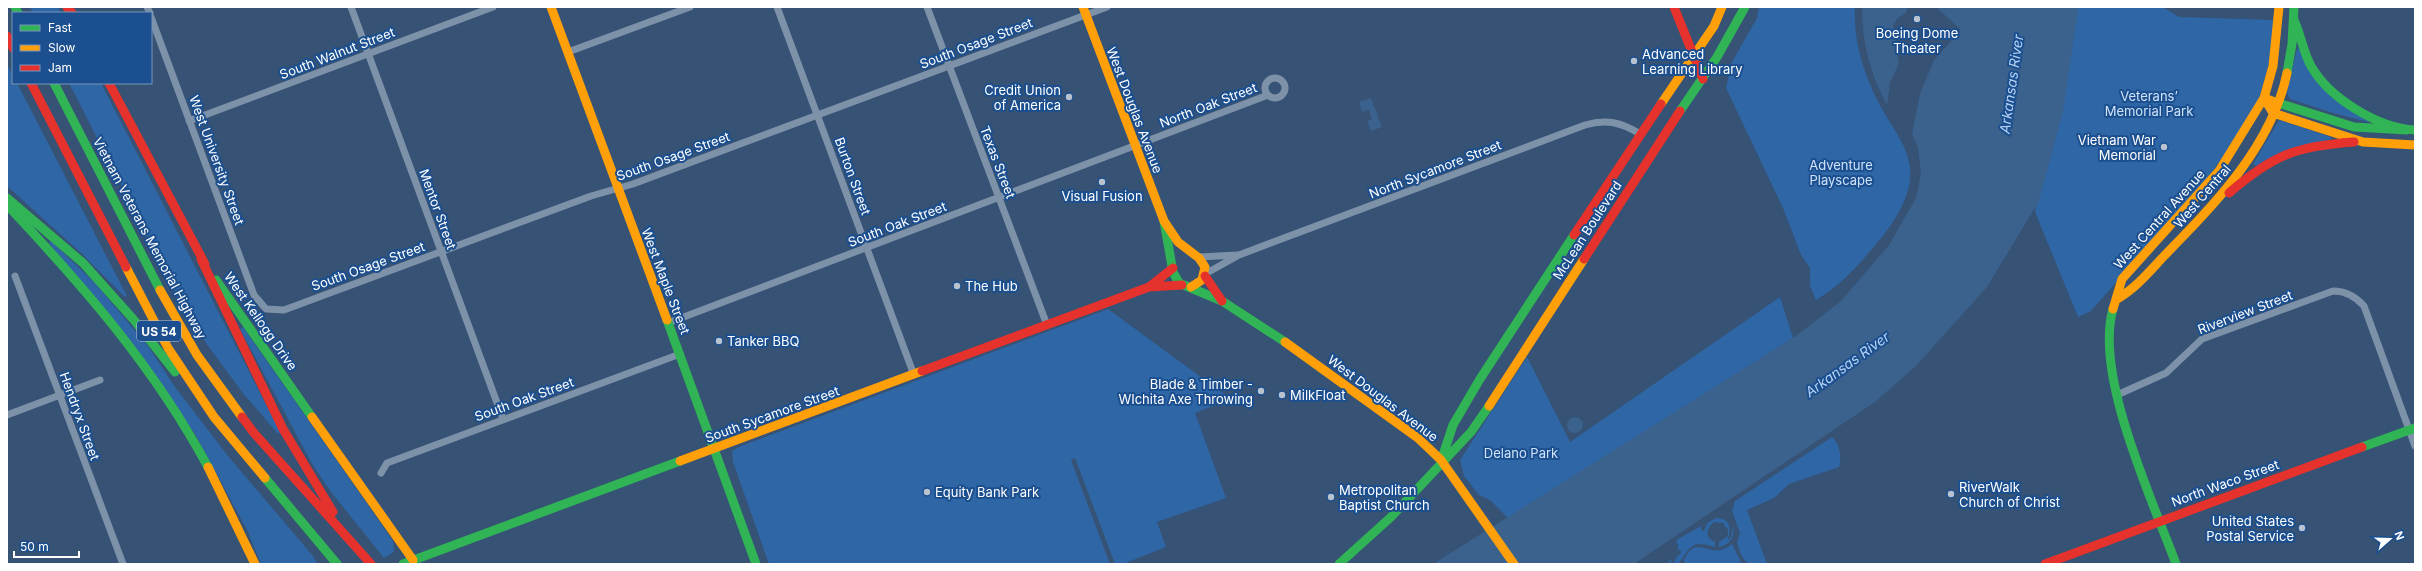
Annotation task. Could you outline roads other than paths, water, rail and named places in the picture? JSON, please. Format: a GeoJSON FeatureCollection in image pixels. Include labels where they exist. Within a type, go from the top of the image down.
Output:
{"type":"FeatureCollection","features":[{"type":"Feature","properties":{"kind":"main road","name":"West Maple Street"},"geometry":{"type":"LineString","coordinates":[[551,7],[617,189],[715,449],[756,564]]}},
{"type":"Feature","properties":{"kind":"main road"},"geometry":{"type":"LineString","coordinates":[[1674,7],[1703,79]]}},
{"type":"Feature","properties":{"kind":"main road","name":"McLean Boulevard"},"geometry":{"type":"LineString","coordinates":[[1441,460],[1453,425],[1480,379],[1640,134],[1694,57],[1714,26],[1722,7]]}},
{"type":"Feature","properties":{"kind":"main road","name":"McLean Boulevard"},"geometry":{"type":"LineString","coordinates":[[1339,564],[1380,530],[1441,460],[1471,432],[1675,118],[1703,79],[1734,31],[1745,7]]}},
{"type":"Feature","properties":{"kind":"main road","name":"West Central Avenue"},"geometry":{"type":"LineString","coordinates":[[2176,564],[2159,521],[2117,394],[2111,365],[2109,336],[2111,317],[2122,279],[2219,171],[2264,98],[2273,66],[2279,7]]}},
{"type":"Feature","properties":{"kind":"main road"},"geometry":{"type":"LineString","coordinates":[[2273,113],[2292,48],[2294,7]]}},
{"type":"Feature","properties":{"kind":"main road","name":"West Douglas Avenue"},"geometry":{"type":"LineString","coordinates":[[1085,11],[1164,221],[1177,241],[1204,262],[1205,275],[1222,300]]}},
{"type":"Feature","properties":{"kind":"main road"},"geometry":{"type":"LineString","coordinates":[[2294,19],[2311,65],[2329,89],[2351,107],[2368,116],[2411,130]]}},
{"type":"Feature","properties":{"kind":"main road"},"geometry":{"type":"LineString","coordinates":[[7,36],[12,46]]}},
{"type":"Feature","properties":{"kind":"main road","name":"US 54"},"geometry":{"type":"LineString","coordinates":[[32,84],[168,348],[214,417],[337,564]]}},
{"type":"Feature","properties":{"kind":"main road","name":"Vietnam Veterans Memorial Highway"},"geometry":{"type":"LineString","coordinates":[[55,84],[173,315],[197,355],[254,433],[371,564]]}},
{"type":"Feature","properties":{"kind":"main road","name":"West Kellogg Drive"},"geometry":{"type":"LineString","coordinates":[[110,84],[201,259],[413,560]]}},
{"type":"Feature","properties":{"kind":"main road"},"geometry":{"type":"LineString","coordinates":[[2264,98],[2354,127],[2411,130]]}},
{"type":"Feature","properties":{"kind":"main road"},"geometry":{"type":"LineString","coordinates":[[2264,98],[2273,113],[2363,142]]}},
{"type":"Feature","properties":{"kind":"main road","name":"West Central"},"geometry":{"type":"LineString","coordinates":[[2117,299],[2134,290],[2155,265],[2207,213],[2249,160],[2273,113]]}},
{"type":"Feature","properties":{"kind":"main road"},"geometry":{"type":"LineString","coordinates":[[2207,213],[2251,175],[2282,153],[2302,147],[2363,142],[2415,145]]}},
{"type":"Feature","properties":{"kind":"main road"},"geometry":{"type":"LineString","coordinates":[[7,198],[84,263],[134,320],[186,386],[214,417]]}},
{"type":"Feature","properties":{"kind":"main road"},"geometry":{"type":"LineString","coordinates":[[7,205],[102,310],[140,358],[178,415],[207,466],[255,564]]}},
{"type":"Feature","properties":{"kind":"main road","name":"West Douglas Avenue"},"geometry":{"type":"LineString","coordinates":[[1164,221],[1164,235],[1173,267],[1174,278],[1186,286],[1222,300],[1263,326],[1418,438],[1441,460],[1514,564]]}},
{"type":"Feature","properties":{"kind":"main road"},"geometry":{"type":"LineString","coordinates":[[1173,267],[1181,255],[1196,255]]}},
{"type":"Feature","properties":{"kind":"main road"},"geometry":{"type":"LineString","coordinates":[[201,259],[283,429],[353,544]]}},
{"type":"Feature","properties":{"kind":"main road","name":"South Sycamore Street"},"geometry":{"type":"LineString","coordinates":[[1149,287],[1173,267]]}},
{"type":"Feature","properties":{"kind":"main road"},"geometry":{"type":"LineString","coordinates":[[1186,286],[1197,284],[1205,275]]}},
{"type":"Feature","properties":{"kind":"main road","name":"South Sycamore Street"},"geometry":{"type":"LineString","coordinates":[[403,564],[1149,287],[1186,286]]}},
{"type":"Feature","properties":{"kind":"main road","name":"North Waco Street"},"geometry":{"type":"LineString","coordinates":[[2045,564],[2412,429]]}},
{"type":"Feature","properties":{"kind":"street","name":"Mentor Street"},"geometry":{"type":"LineString","coordinates":[[351,7],[504,419]]}},
{"type":"Feature","properties":{"kind":"street","name":"South Walnut Street"},"geometry":{"type":"LineString","coordinates":[[189,122],[493,7]]}},
{"type":"Feature","properties":{"kind":"street"},"geometry":{"type":"LineString","coordinates":[[568,52],[690,7]]}},
{"type":"Feature","properties":{"kind":"street","name":"Burton Street"},"geometry":{"type":"LineString","coordinates":[[777,7],[914,375]]}},
{"type":"Feature","properties":{"kind":"street","name":"Texas Street"},"geometry":{"type":"LineString","coordinates":[[928,7],[1047,325]]}},
{"type":"Feature","properties":{"kind":"street","name":"South Osage Street"},"geometry":{"type":"LineString","coordinates":[[266,308],[284,310],[591,196],[617,189],[818,116],[950,66],[1085,11],[1107,7]]}},
{"type":"Feature","properties":{"kind":"street","name":"West University Street"},"geometry":{"type":"LineString","coordinates":[[152,20],[254,295],[266,308]]}},
{"type":"Feature","properties":{"kind":"street","name":"North Oak Street"},"geometry":{"type":"LineString","coordinates":[[1135,146],[1268,95]]}},
{"type":"Feature","properties":{"kind":"street","name":"North Sycamore Street"},"geometry":{"type":"LineString","coordinates":[[1205,275],[1239,255],[1585,125],[1608,121],[1619,123],[1640,134]]}},
{"type":"Feature","properties":{"kind":"street","name":"South Oak Street"},"geometry":{"type":"LineString","coordinates":[[668,323],[867,249],[1135,146]]}},
{"type":"Feature","properties":{"kind":"street","name":"North Sycamore Street"},"geometry":{"type":"LineString","coordinates":[[1196,255],[1239,255]]}},
{"type":"Feature","properties":{"kind":"street","name":"Hendryx Street"},"geometry":{"type":"LineString","coordinates":[[15,276],[122,564]]}},
{"type":"Feature","properties":{"kind":"street","name":"Riverview Street"},"geometry":{"type":"LineString","coordinates":[[2117,394],[2166,373],[2202,339],[2333,291],[2350,294],[2358,299],[2365,308],[2412,429]]}},
{"type":"Feature","properties":{"kind":"street","name":"South Oak Street"},"geometry":{"type":"LineString","coordinates":[[381,473],[387,463],[680,354]]}},
{"type":"Feature","properties":{"kind":"street"},"geometry":{"type":"LineString","coordinates":[[7,414],[100,380]]}},
{"type":"Feature","properties":{"kind":"street"},"geometry":{"type":"LineString","coordinates":[[2412,429],[2415,446]]}},
{"type":"Feature","properties":{"kind":"water"},"geometry":{"type":"Polygon","coordinates":[[[1862,7],[1907,8],[1906,13],[1898,18],[1893,25],[1899,63],[1890,83],[1887,105],[1876,82],[1868,58],[1862,20],[1862,7]]]}},
{"type":"Feature","properties":{"kind":"water","name":"Arkansas River"},"geometry":{"type":"Polygon","coordinates":[[[1936,7],[2078,7],[2078,10],[2063,111],[2039,201],[1987,287],[1916,366],[1875,402],[1634,564],[1433,564],[1796,336],[1841,301],[1889,245],[1916,198],[1921,173],[1918,148],[1912,134],[1920,94],[1934,60],[1961,30],[1936,7]]]}},
{"type":"Feature","properties":{"kind":"water"},"geometry":{"type":"Polygon","coordinates":[[[1371,98],[1382,127],[1371,131],[1367,121],[1372,119],[1369,110],[1362,112],[1359,102],[1371,98]]]}},
{"type":"Feature","properties":{"kind":"water"},"geometry":{"type":"Polygon","coordinates":[[[1575,417],[1582,422],[1583,425],[1578,432],[1575,433],[1568,428],[1567,425],[1572,418],[1575,417]]]}},
{"type":"Feature","properties":{"kind":"place","name":"Boeing Dome Theater"},"geometry":{"type":"Point","coordinates":[1917,19]}},
{"type":"Feature","properties":{"kind":"place","name":"Advanced Learning Library"},"geometry":{"type":"Point","coordinates":[1634,61]}},
{"type":"Feature","properties":{"kind":"place","name":"Credit Union of America"},"geometry":{"type":"Point","coordinates":[1069,97]}},
{"type":"Feature","properties":{"kind":"place","name":"Vietnam War Memorial"},"geometry":{"type":"Point","coordinates":[2164,147]}},
{"type":"Feature","properties":{"kind":"place","name":"Visual Fusion"},"geometry":{"type":"Point","coordinates":[1102,182]}},
{"type":"Feature","properties":{"kind":"place","name":"The Hub"},"geometry":{"type":"Point","coordinates":[957,286]}},
{"type":"Feature","properties":{"kind":"place","name":"Tanker BBQ"},"geometry":{"type":"Point","coordinates":[719,341]}},
{"type":"Feature","properties":{"kind":"place","name":"Blade & Timber - WIchita Axe Throwing"},"geometry":{"type":"Point","coordinates":[1261,391]}},
{"type":"Feature","properties":{"kind":"place","name":"MilkFloat"},"geometry":{"type":"Point","coordinates":[1282,395]}},
{"type":"Feature","properties":{"kind":"place","name":"Equity Bank Park"},"geometry":{"type":"Point","coordinates":[927,492]}},
{"type":"Feature","properties":{"kind":"place","name":"RiverWalk Church of Christ"},"geometry":{"type":"Point","coordinates":[1951,494]}},
{"type":"Feature","properties":{"kind":"place","name":"Metropolitan Baptist Church"},"geometry":{"type":"Point","coordinates":[1331,497]}},
{"type":"Feature","properties":{"kind":"place","name":"United States Postal Service"},"geometry":{"type":"Point","coordinates":[2302,528]}},
{"type":"Feature","properties":{"kind":"park label","name":"Veterans’ Memorial Park"},"geometry":{"type":"Point","coordinates":[2149,104]}},
{"type":"Feature","properties":{"kind":"park label","name":"Adventure Playscape"},"geometry":{"type":"Point","coordinates":[1841,172]}},
{"type":"Feature","properties":{"kind":"park label","name":"Delano Park"},"geometry":{"type":"Point","coordinates":[1521,453]}}]}
